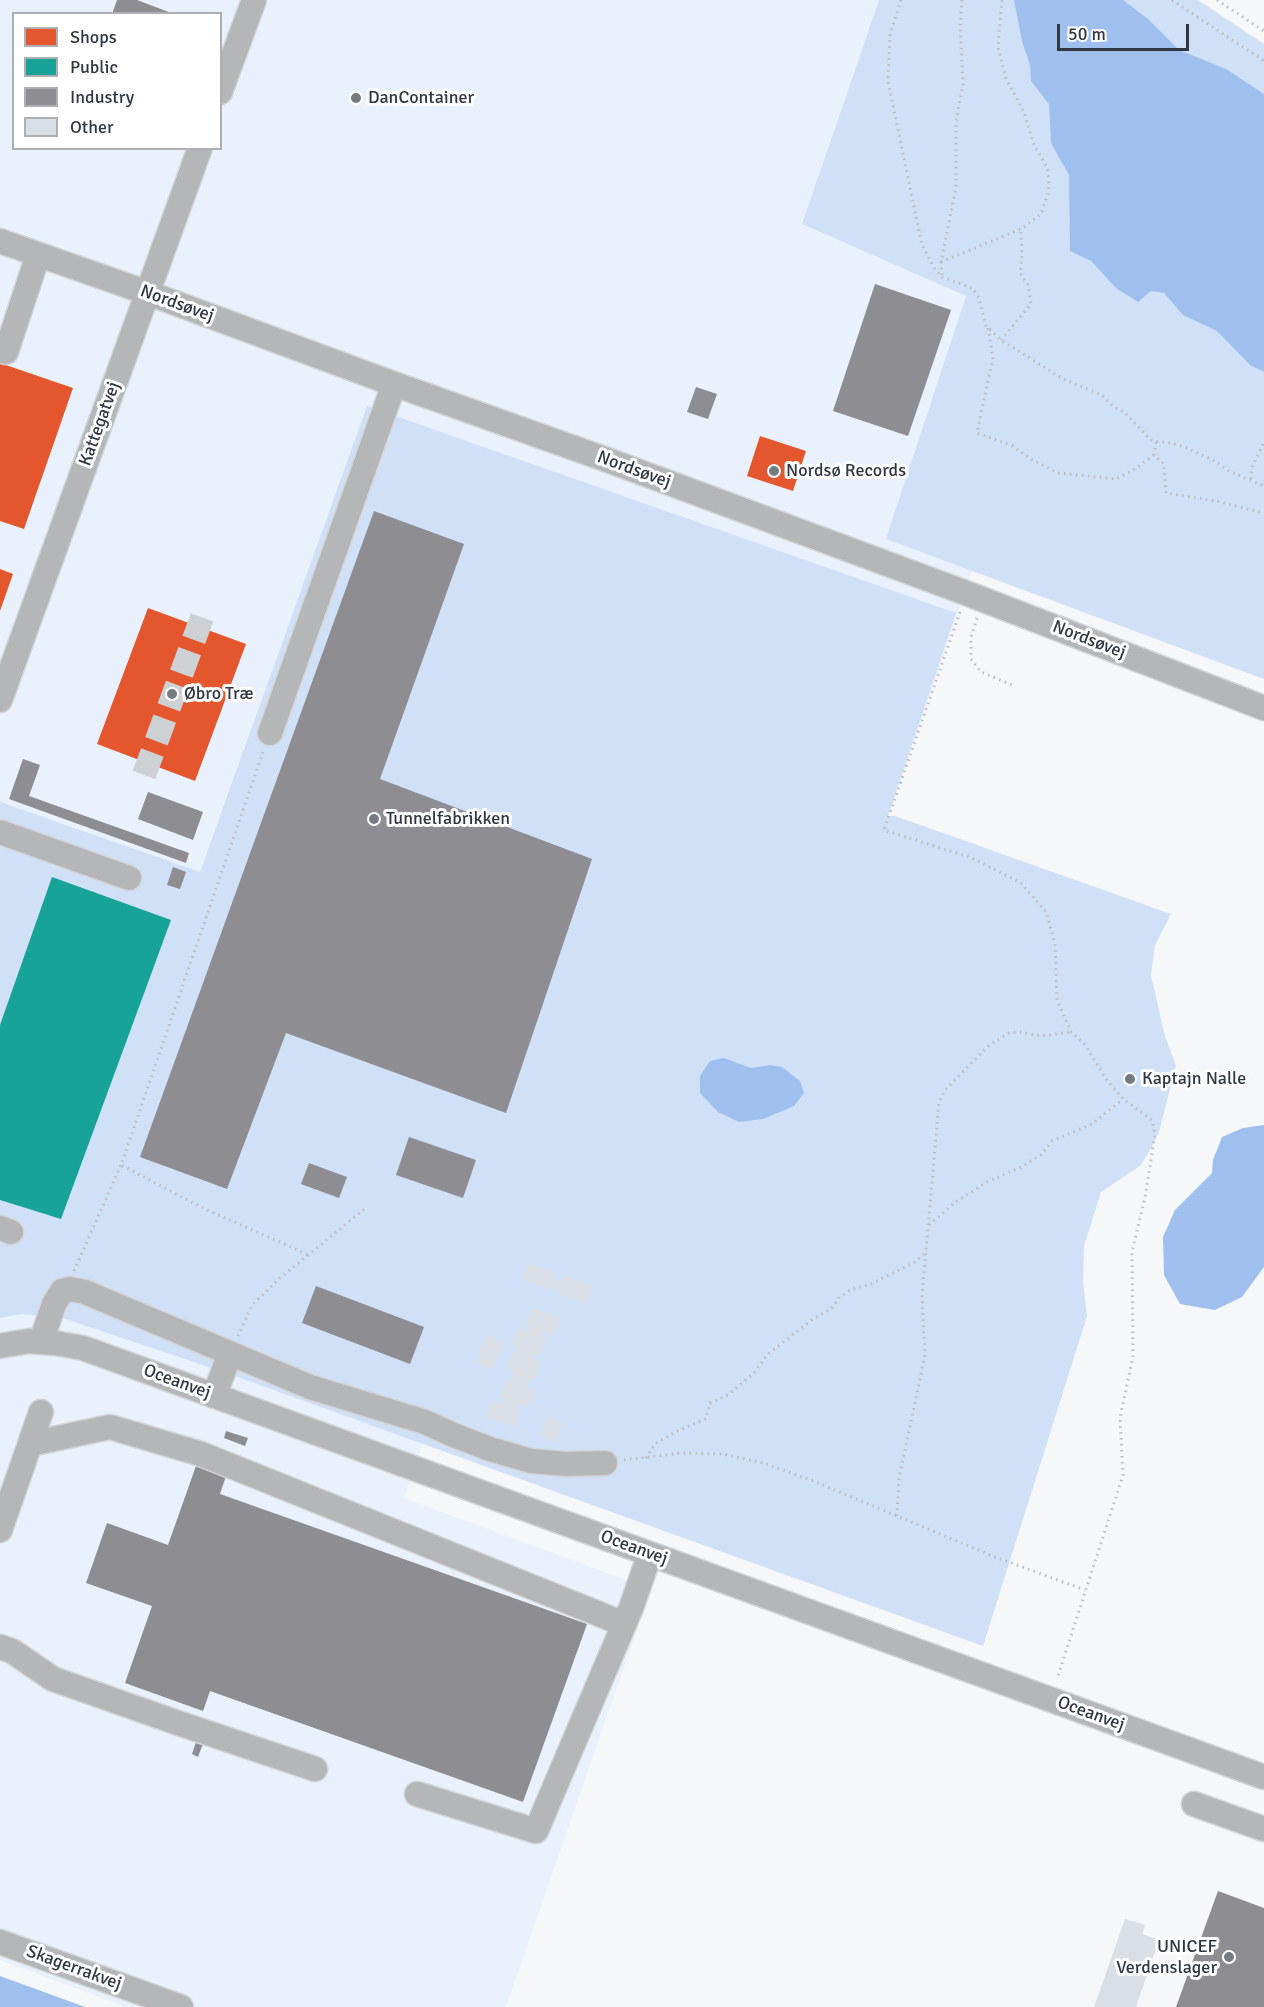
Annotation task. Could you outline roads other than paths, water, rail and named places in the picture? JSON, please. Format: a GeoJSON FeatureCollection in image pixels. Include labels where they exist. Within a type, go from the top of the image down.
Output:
{"type":"FeatureCollection","features":[{"type":"Feature","properties":{"kind":"street"},"geometry":{"type":"LineString","coordinates":[[222,87],[254,0]]}},
{"type":"Feature","properties":{"kind":"street","name":"Kattegatvej"},"geometry":{"type":"LineString","coordinates":[[0,700],[199,150]]}},
{"type":"Feature","properties":{"kind":"street","name":"Nordsøvej"},"geometry":{"type":"LineString","coordinates":[[0,241],[602,458],[975,596],[1264,708]]}},
{"type":"Feature","properties":{"kind":"street"},"geometry":{"type":"LineString","coordinates":[[6,352],[38,255]]}},
{"type":"Feature","properties":{"kind":"street"},"geometry":{"type":"LineString","coordinates":[[270,733],[394,384]]}},
{"type":"Feature","properties":{"kind":"street"},"geometry":{"type":"LineString","coordinates":[[0,832],[129,878]]}},
{"type":"Feature","properties":{"kind":"street"},"geometry":{"type":"LineString","coordinates":[[41,1342],[54,1304],[62,1291],[70,1288],[85,1292],[310,1387],[425,1422],[456,1436],[531,1461],[567,1464],[605,1462]]}},
{"type":"Feature","properties":{"kind":"street","name":"Oceanvej"},"geometry":{"type":"LineString","coordinates":[[0,1346],[29,1341],[83,1348],[1264,1777]]}},
{"type":"Feature","properties":{"kind":"street"},"geometry":{"type":"LineString","coordinates":[[214,1396],[230,1354]]}},
{"type":"Feature","properties":{"kind":"street"},"geometry":{"type":"LineString","coordinates":[[0,1530],[41,1412]]}},
{"type":"Feature","properties":{"kind":"street"},"geometry":{"type":"LineString","coordinates":[[30,1444],[110,1427],[201,1454],[624,1624]]}},
{"type":"Feature","properties":{"kind":"street"},"geometry":{"type":"LineString","coordinates":[[417,1794],[536,1831],[624,1624],[650,1554]]}},
{"type":"Feature","properties":{"kind":"street"},"geometry":{"type":"LineString","coordinates":[[0,1647],[12,1651],[52,1679],[315,1769]]}},
{"type":"Feature","properties":{"kind":"street"},"geometry":{"type":"LineString","coordinates":[[1194,1804],[1264,1829]]}},
{"type":"Feature","properties":{"kind":"street","name":"Skagerrakvej"},"geometry":{"type":"LineString","coordinates":[[0,1942],[181,2007]]}},
{"type":"Feature","properties":{"kind":"water"},"geometry":{"type":"Polygon","coordinates":[[[1014,0],[1123,0],[1148,19],[1179,50],[1226,69],[1264,94],[1264,372],[1250,365],[1217,331],[1183,315],[1164,293],[1151,291],[1138,302],[1116,288],[1091,261],[1070,251],[1069,175],[1051,143],[1049,104],[1031,81],[1030,65],[1022,41],[1014,0]]]}},
{"type":"Feature","properties":{"kind":"water"},"geometry":{"type":"Polygon","coordinates":[[[724,1058],[751,1068],[770,1065],[782,1067],[800,1081],[804,1093],[794,1106],[763,1119],[739,1122],[718,1112],[700,1093],[700,1076],[710,1061],[724,1058]]]}},
{"type":"Feature","properties":{"kind":"water"},"geometry":{"type":"Polygon","coordinates":[[[1264,1125],[1264,1267],[1242,1297],[1215,1310],[1180,1304],[1164,1275],[1163,1237],[1175,1210],[1212,1173],[1213,1160],[1222,1137],[1243,1128],[1264,1125]]]}},
{"type":"Feature","properties":{"kind":"water"},"geometry":{"type":"Polygon","coordinates":[[[0,1976],[85,2007],[0,2007],[0,1976]]]}},
{"type":"Feature","properties":{"kind":"tunnel"},"geometry":{"type":"LineString","coordinates":[[144,775],[203,615]]}},
{"type":"Feature","properties":{"kind":"place","name":"DanContainer"},"geometry":{"type":"Point","coordinates":[356,98]}},
{"type":"Feature","properties":{"kind":"place","name":"Nordsø Records"},"geometry":{"type":"Point","coordinates":[774,471]}},
{"type":"Feature","properties":{"kind":"place","name":"Øbro Træ"},"geometry":{"type":"Point","coordinates":[172,694]}},
{"type":"Feature","properties":{"kind":"place","name":"Tunnelfabrikken"},"geometry":{"type":"Point","coordinates":[374,819]}},
{"type":"Feature","properties":{"kind":"place","name":"Kaptajn Nalle"},"geometry":{"type":"Point","coordinates":[1130,1079]}},
{"type":"Feature","properties":{"kind":"place","name":"UNICEF Verdenslager"},"geometry":{"type":"Point","coordinates":[1229,1957]}}]}
